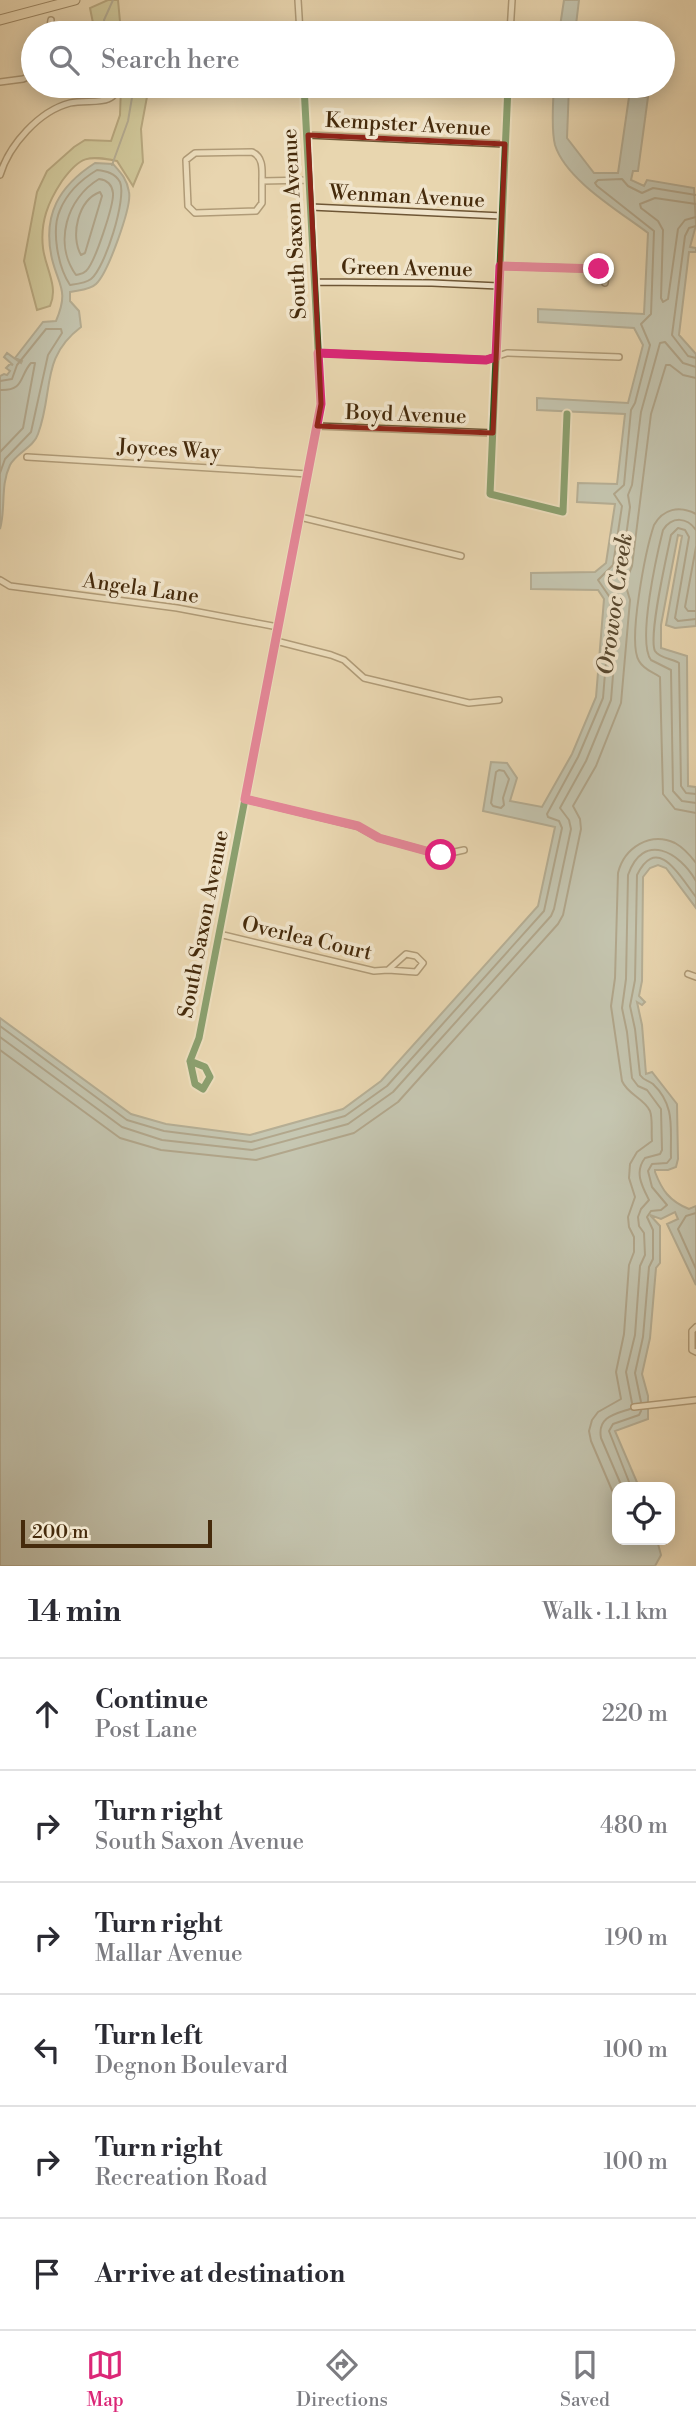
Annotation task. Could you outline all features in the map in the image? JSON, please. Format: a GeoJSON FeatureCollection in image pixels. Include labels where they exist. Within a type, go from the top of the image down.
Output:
{"type":"FeatureCollection","features":[{"type":"Feature","properties":{"kind":"main road"},"geometry":{"type":"LineString","coordinates":[[0,20],[75,0]]}},
{"type":"Feature","properties":{"kind":"street"},"geometry":{"type":"LineString","coordinates":[[298,0],[299,21]]}},
{"type":"Feature","properties":{"kind":"street"},"geometry":{"type":"LineString","coordinates":[[511,21],[512,0]]}},
{"type":"Feature","properties":{"kind":"street"},"geometry":{"type":"LineString","coordinates":[[0,82],[21,79]]}},
{"type":"Feature","properties":{"kind":"street"},"geometry":{"type":"LineString","coordinates":[[0,175],[12,150],[45,116],[70,103],[109,98]]}},
{"type":"Feature","properties":{"kind":"street","name":"South Saxon Avenue"},"geometry":{"type":"LineString","coordinates":[[190,1061],[199,1038],[321,404],[305,98]]}},
{"type":"Feature","properties":{"kind":"street"},"geometry":{"type":"LineString","coordinates":[[507,98],[490,494],[563,512],[567,414]]}},
{"type":"Feature","properties":{"kind":"street","name":"Kempster Avenue"},"geometry":{"type":"LineString","coordinates":[[309,135],[505,144]]}},
{"type":"Feature","properties":{"kind":"street"},"geometry":{"type":"LineString","coordinates":[[195,153],[257,154],[261,161],[262,181],[262,203],[256,211],[195,213],[188,209],[186,160],[195,153]]}},
{"type":"Feature","properties":{"kind":"street"},"geometry":{"type":"LineString","coordinates":[[262,181],[310,180]]}},
{"type":"Feature","properties":{"kind":"street","name":"Wenman Avenue"},"geometry":{"type":"LineString","coordinates":[[311,207],[502,216]]}},
{"type":"Feature","properties":{"kind":"street"},"geometry":{"type":"LineString","coordinates":[[500,266],[599,269],[606,276],[606,284]]}},
{"type":"Feature","properties":{"kind":"street","name":"Green Avenue"},"geometry":{"type":"LineString","coordinates":[[315,282],[499,286]]}},
{"type":"Feature","properties":{"kind":"street"},"geometry":{"type":"LineString","coordinates":[[318,353],[486,360],[508,353],[619,357]]}},
{"type":"Feature","properties":{"kind":"street","name":"Boyd Avenue"},"geometry":{"type":"LineString","coordinates":[[317,426],[493,433]]}},
{"type":"Feature","properties":{"kind":"street","name":"Joyces Way"},"geometry":{"type":"LineString","coordinates":[[27,457],[308,474]]}},
{"type":"Feature","properties":{"kind":"street"},"geometry":{"type":"LineString","coordinates":[[300,517],[461,556]]}},
{"type":"Feature","properties":{"kind":"street","name":"Angela Lane"},"geometry":{"type":"LineString","coordinates":[[0,580],[10,586],[177,608],[278,627]]}},
{"type":"Feature","properties":{"kind":"street"},"geometry":{"type":"LineString","coordinates":[[276,641],[344,660],[364,678],[469,703],[499,700]]}},
{"type":"Feature","properties":{"kind":"street"},"geometry":{"type":"LineString","coordinates":[[245,799],[358,826],[379,838],[441,855],[464,850]]}},
{"type":"Feature","properties":{"kind":"street","name":"Overlea Court"},"geometry":{"type":"LineString","coordinates":[[219,934],[374,971],[416,972],[423,963],[416,956],[406,954],[388,970]]}},
{"type":"Feature","properties":{"kind":"street"},"geometry":{"type":"LineString","coordinates":[[688,974],[696,977]]}},
{"type":"Feature","properties":{"kind":"street"},"geometry":{"type":"LineString","coordinates":[[190,1061],[205,1067],[210,1077],[203,1089],[195,1084],[190,1061]]}},
{"type":"Feature","properties":{"kind":"street"},"geometry":{"type":"LineString","coordinates":[[696,1327],[692,1331],[692,1350],[696,1352]]}},
{"type":"Feature","properties":{"kind":"street"},"geometry":{"type":"LineString","coordinates":[[634,1407],[696,1400]]}},
{"type":"Feature","properties":{"kind":"highlighted area"},"geometry":{"type":"Polygon","coordinates":[[[308,135],[505,144],[493,433],[317,426],[321,404],[308,135]]]}},
{"type":"Feature","properties":{"kind":"green space"},"geometry":{"type":"Polygon","coordinates":[[[108,0],[118,0],[120,21],[93,21],[90,8],[108,0]]]}},
{"type":"Feature","properties":{"kind":"green space"},"geometry":{"type":"Polygon","coordinates":[[[121,98],[147,98],[141,129],[143,162],[133,186],[117,161],[99,158],[80,162],[62,181],[49,205],[43,230],[43,248],[52,284],[52,299],[50,306],[37,310],[24,261],[37,192],[47,171],[74,147],[85,140],[111,141],[120,115],[121,98]]]}},
{"type":"Feature","properties":{"kind":"water"},"geometry":{"type":"Polygon","coordinates":[[[564,0],[579,0],[576,21],[561,21],[564,0]]]}},
{"type":"Feature","properties":{"kind":"water","name":"Orowoc Creek"},"geometry":{"type":"Polygon","coordinates":[[[554,98],[569,98],[567,138],[594,173],[618,173],[629,98],[648,98],[638,171],[633,171],[631,180],[644,186],[647,180],[694,188],[696,225],[690,247],[696,248],[696,252],[689,252],[679,335],[696,354],[696,626],[675,628],[666,625],[682,536],[678,535],[661,625],[661,648],[687,656],[688,786],[696,787],[696,908],[666,868],[658,865],[650,868],[643,877],[642,981],[639,996],[645,1002],[642,1005],[637,1002],[642,1025],[646,1074],[652,1072],[677,1104],[676,1167],[655,1172],[671,1199],[689,1209],[696,1206],[696,1285],[667,1224],[678,1219],[675,1212],[661,1219],[650,1215],[660,1226],[660,1263],[656,1268],[650,1338],[642,1374],[648,1396],[648,1419],[615,1431],[637,1482],[612,1482],[612,1545],[658,1545],[661,1555],[655,1566],[0,1566],[0,1018],[131,1114],[166,1124],[250,1135],[343,1109],[381,1081],[538,906],[555,827],[483,811],[491,762],[507,763],[517,778],[510,801],[542,807],[572,754],[596,697],[604,599],[598,590],[531,589],[531,573],[595,572],[606,563],[615,504],[577,502],[578,483],[617,484],[625,414],[537,410],[537,398],[628,403],[643,345],[634,328],[538,322],[538,309],[644,314],[648,233],[595,194],[570,170],[555,145],[554,98]]]}},
{"type":"Feature","properties":{"kind":"water"},"geometry":{"type":"Polygon","coordinates":[[[95,163],[113,164],[123,176],[129,192],[127,211],[113,254],[101,277],[91,288],[70,292],[70,301],[79,311],[81,327],[59,351],[54,363],[36,439],[10,465],[5,481],[0,529],[0,376],[7,375],[10,371],[6,368],[10,364],[13,365],[4,357],[7,353],[21,363],[22,361],[15,358],[43,322],[56,321],[62,295],[50,243],[52,215],[63,192],[95,163]]]}},
{"type":"Feature","properties":{"kind":"waterway"},"geometry":{"type":"LineString","coordinates":[[104,21],[113,0]]}},
{"type":"Feature","properties":{"kind":"waterway"},"geometry":{"type":"LineString","coordinates":[[112,165],[128,121],[132,98]]}},
{"type":"Feature","properties":{"kind":"cycle path"},"geometry":{"type":"LineString","coordinates":[[190,1061],[199,1038],[321,404],[305,98]]}},
{"type":"Feature","properties":{"kind":"cycle path"},"geometry":{"type":"LineString","coordinates":[[507,98],[490,494],[563,512],[567,414]]}},
{"type":"Feature","properties":{"kind":"cycle path"},"geometry":{"type":"LineString","coordinates":[[190,1061],[205,1067],[210,1077],[203,1089],[195,1084],[190,1061]]}},
{"type":"Feature","properties":{"kind":"route"},"geometry":{"type":"LineString","coordinates":[[441,855],[379,838],[358,826],[245,799],[321,404],[318,353],[486,360],[496,357],[500,266],[599,269]]}}]}
